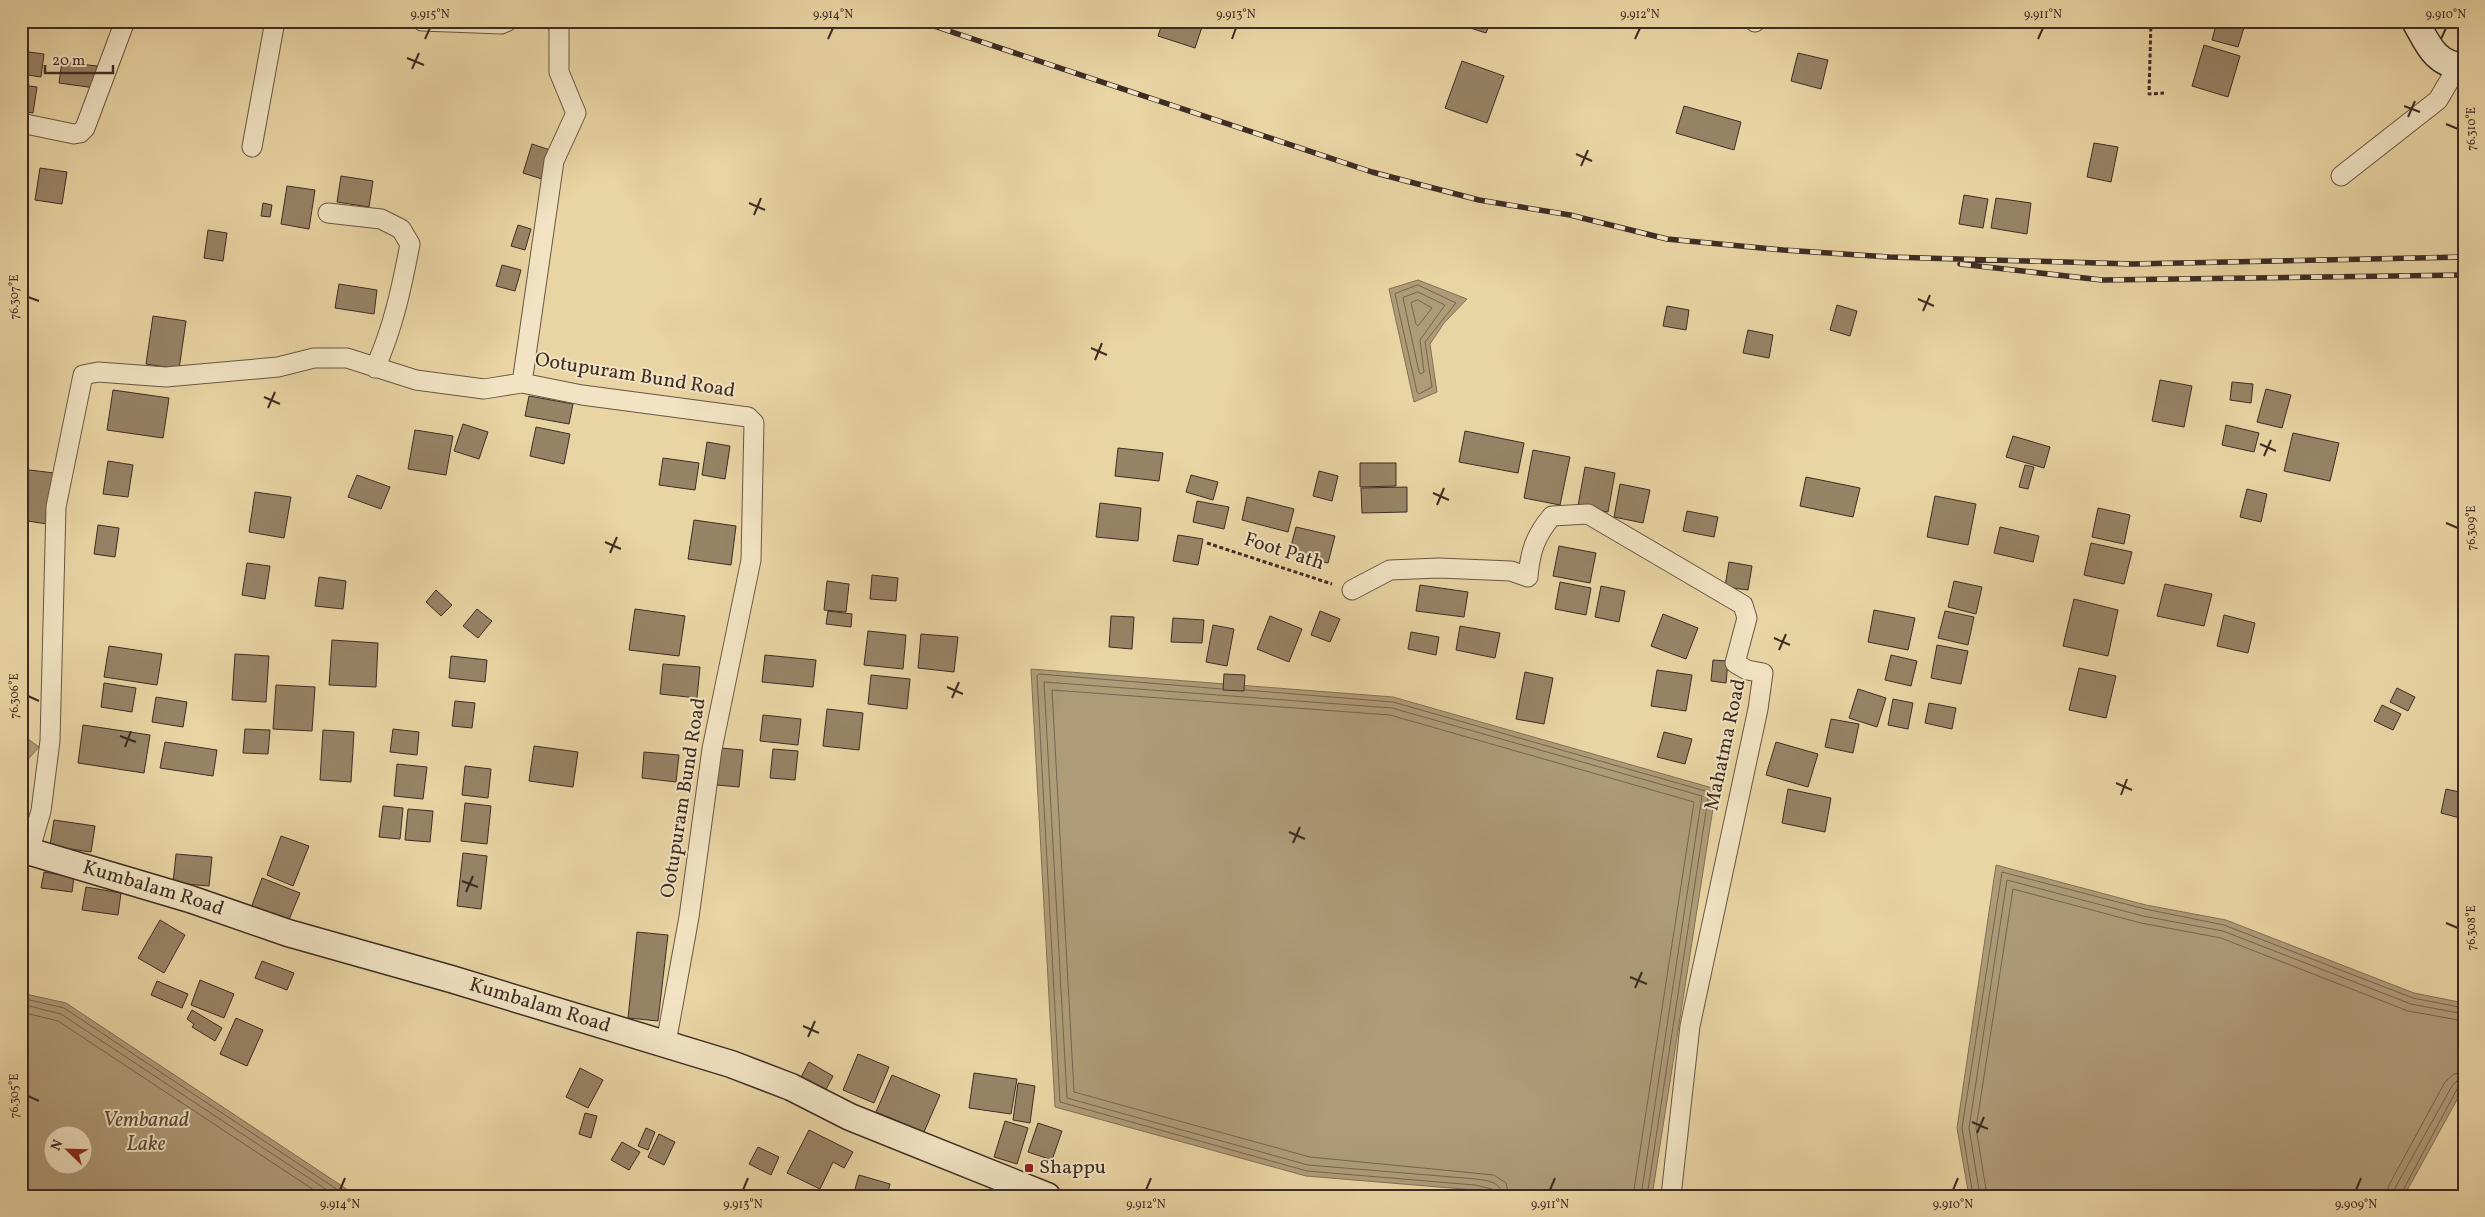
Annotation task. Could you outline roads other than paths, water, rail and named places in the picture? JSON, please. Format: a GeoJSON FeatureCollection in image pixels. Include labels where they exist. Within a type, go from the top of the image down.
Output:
{"type":"FeatureCollection","features":[{"type":"Feature","properties":{"kind":"main road"},"geometry":{"type":"LineString","coordinates":[[2415,21],[2432,51],[2440,60],[2461,67]]}},
{"type":"Feature","properties":{"kind":"main road","name":"Kumbalam Road"},"geometry":{"type":"LineString","coordinates":[[25,850],[190,899],[288,933],[666,1043],[791,1087],[850,1117],[1047,1196]]}},
{"type":"Feature","properties":{"kind":"street"},"geometry":{"type":"LineString","coordinates":[[21,123],[74,134],[80,133],[86,128],[125,21]]}},
{"type":"Feature","properties":{"kind":"street"},"geometry":{"type":"LineString","coordinates":[[252,147],[275,21]]}},
{"type":"Feature","properties":{"kind":"street"},"geometry":{"type":"LineString","coordinates":[[422,21],[501,24],[508,21]]}},
{"type":"Feature","properties":{"kind":"street","name":"Ootupuram Bund Road"},"geometry":{"type":"LineString","coordinates":[[554,21],[558,21],[559,27],[559,72],[576,114],[554,161],[522,382],[582,395],[748,417],[754,423],[751,560],[712,749],[689,917],[666,1043]]}},
{"type":"Feature","properties":{"kind":"street"},"geometry":{"type":"LineString","coordinates":[[2341,176],[2438,100],[2461,67]]}},
{"type":"Feature","properties":{"kind":"street"},"geometry":{"type":"LineString","coordinates":[[328,213],[381,219],[401,229],[410,244],[403,280],[386,344],[375,368]]}},
{"type":"Feature","properties":{"kind":"street"},"geometry":{"type":"LineString","coordinates":[[25,850],[41,811],[50,741],[56,507],[82,375],[98,372],[166,377],[184,376],[278,367],[314,358],[347,358],[416,380],[484,389],[522,382]]}},
{"type":"Feature","properties":{"kind":"street","name":"Mahatma Road"},"geometry":{"type":"LineString","coordinates":[[1352,590],[1390,570],[1439,568],[1511,571],[1528,578],[1530,551],[1552,516],[1588,514],[1743,605],[1747,618],[1735,663],[1747,670],[1763,673],[1758,709],[1690,1026],[1671,1196]]}},
{"type":"Feature","properties":{"kind":"water"},"geometry":{"type":"Polygon","coordinates":[[[1418,280],[1467,299],[1444,323],[1430,344],[1437,392],[1414,402],[1389,289],[1418,280]]]}},
{"type":"Feature","properties":{"kind":"water"},"geometry":{"type":"Polygon","coordinates":[[[1031,669],[1393,697],[1716,789],[1652,1196],[1502,1196],[1475,1190],[1306,1176],[1055,1107],[1031,669]]]}},
{"type":"Feature","properties":{"kind":"water"},"geometry":{"type":"Polygon","coordinates":[[[21,734],[39,747],[22,766],[21,765],[21,734]]]}},
{"type":"Feature","properties":{"kind":"water"},"geometry":{"type":"Polygon","coordinates":[[[1996,865],[2146,905],[2226,920],[2414,993],[2464,1003],[2464,1087],[2404,1196],[1969,1196],[1957,1128],[1996,865]]]}},
{"type":"Feature","properties":{"kind":"water","name":"Vembanad Lake"},"geometry":{"type":"Polygon","coordinates":[[[21,993],[66,1003],[357,1196],[21,1196],[21,993]]]}},
{"type":"Feature","properties":{"kind":"railway"},"geometry":{"type":"LineString","coordinates":[[919,21],[1372,172],[1479,200],[1570,215],[1667,239],[1783,250],[1889,257],[2132,264],[2464,257]]}},
{"type":"Feature","properties":{"kind":"railway"},"geometry":{"type":"LineString","coordinates":[[1960,264],[2102,280],[2464,275]]}},
{"type":"Feature","properties":{"kind":"place","name":"Shappu"},"geometry":{"type":"Point","coordinates":[1029,1168]}}]}
